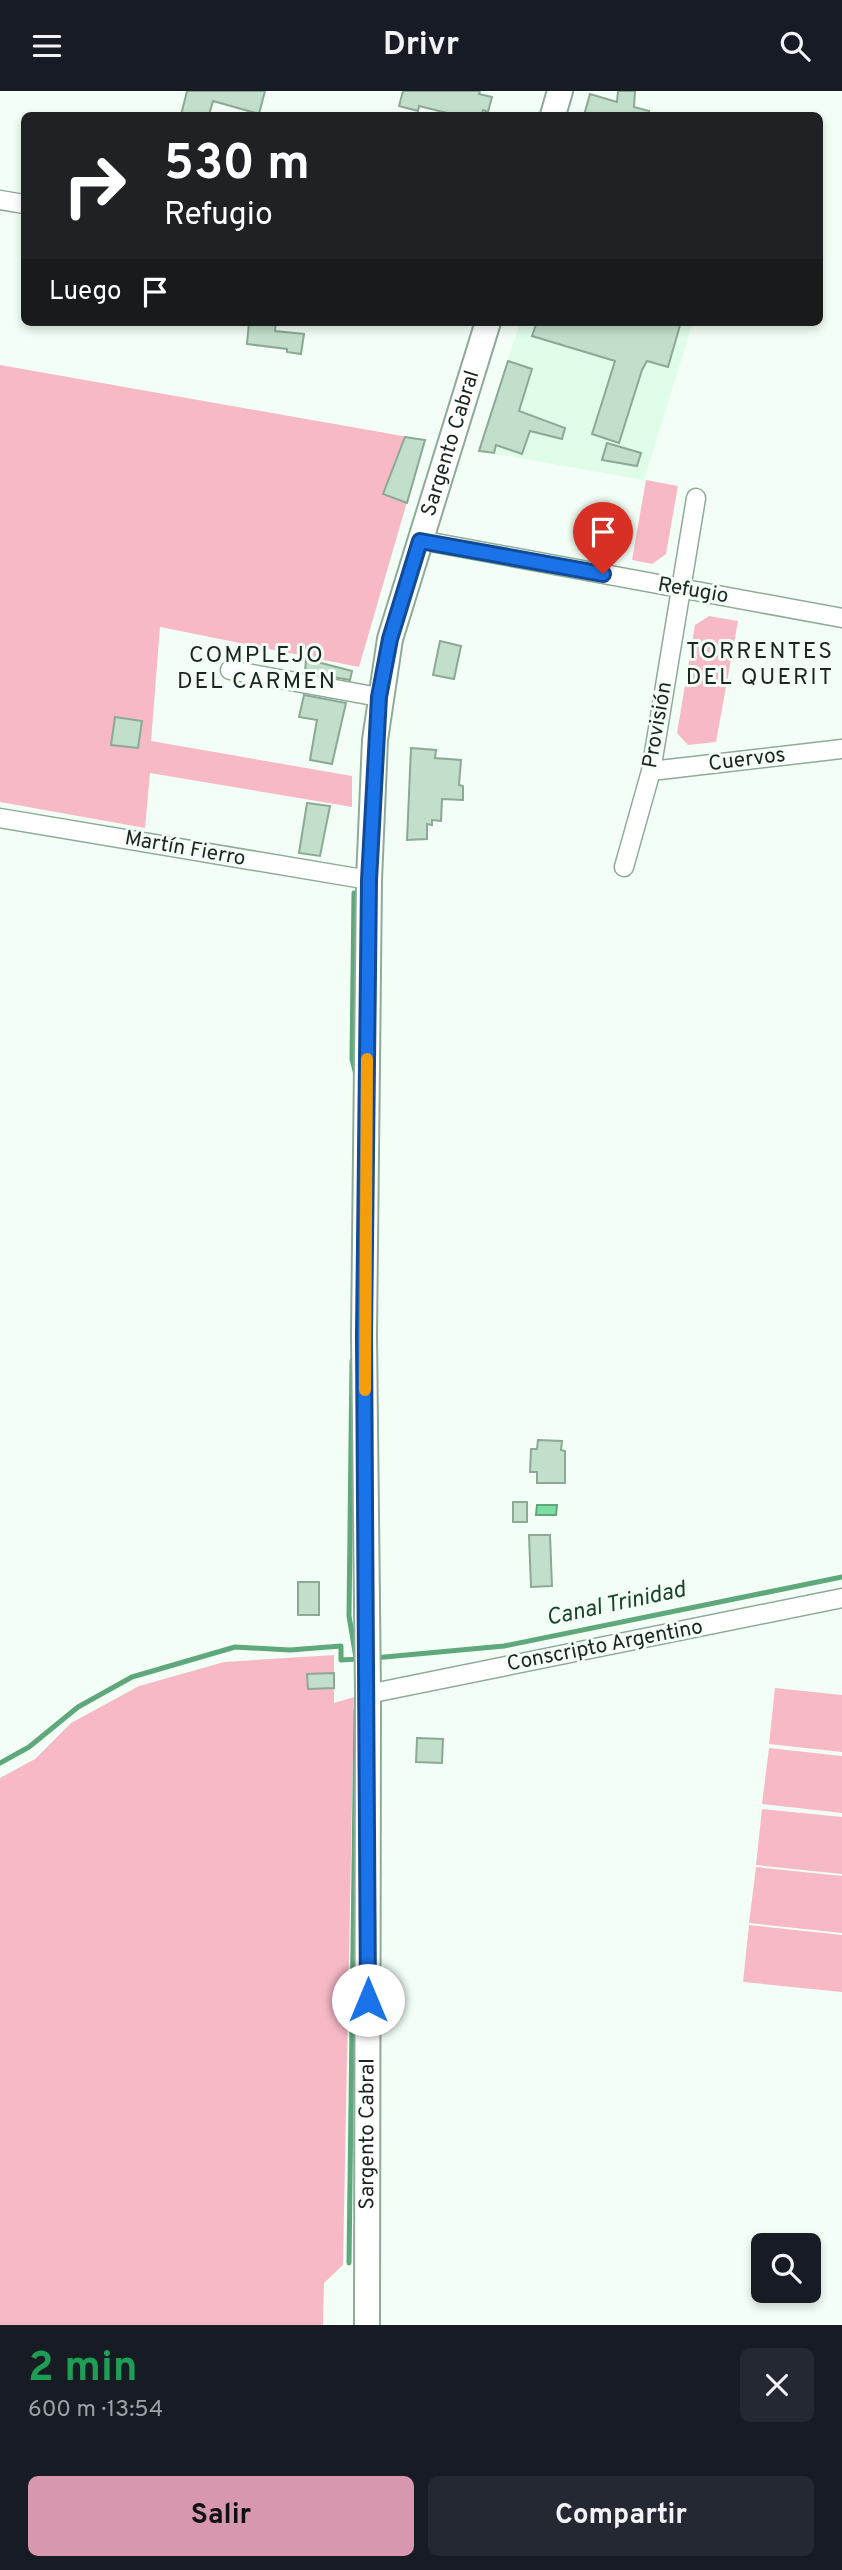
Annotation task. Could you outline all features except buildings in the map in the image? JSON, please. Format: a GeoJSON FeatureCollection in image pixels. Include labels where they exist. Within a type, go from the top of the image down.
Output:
{"type":"FeatureCollection","features":[{"type":"Feature","properties":{"kind":"main road"},"geometry":{"type":"LineString","coordinates":[[554,112],[560,91]]}},
{"type":"Feature","properties":{"kind":"main road","name":"Sargento Cabral"},"geometry":{"type":"LineString","coordinates":[[367,2325],[368,1660],[357,1207],[369,880],[379,697],[390,639],[487,326]]}},
{"type":"Feature","properties":{"kind":"street"},"geometry":{"type":"LineString","coordinates":[[0,200],[21,204]]}},
{"type":"Feature","properties":{"kind":"street","name":"Provisión"},"geometry":{"type":"LineString","coordinates":[[624,867],[651,771],[696,498]]}},
{"type":"Feature","properties":{"kind":"street","name":"Refugio"},"geometry":{"type":"LineString","coordinates":[[420,541],[842,618]]}},
{"type":"Feature","properties":{"kind":"street"},"geometry":{"type":"LineString","coordinates":[[230,670],[379,697]]}},
{"type":"Feature","properties":{"kind":"street","name":"Cuervos"},"geometry":{"type":"LineString","coordinates":[[651,771],[842,749]]}},
{"type":"Feature","properties":{"kind":"street","name":"Martín Fierro"},"geometry":{"type":"LineString","coordinates":[[0,818],[369,880]]}},
{"type":"Feature","properties":{"kind":"street","name":"Conscripto Argentino"},"geometry":{"type":"LineString","coordinates":[[368,1694],[842,1598]]}},
{"type":"Feature","properties":{"kind":"shaded area"},"geometry":{"type":"Polygon","coordinates":[[[519,326],[692,326],[644,480],[479,451],[519,326]]]}},
{"type":"Feature","properties":{"kind":"shaded area"},"geometry":{"type":"Polygon","coordinates":[[[0,365],[425,440],[359,667],[160,627],[151,741],[352,776],[352,807],[150,773],[145,828],[0,802],[0,365]]]}},
{"type":"Feature","properties":{"kind":"shaded area"},"geometry":{"type":"Polygon","coordinates":[[[646,480],[678,486],[666,554],[652,564],[632,560],[646,480]]]}},
{"type":"Feature","properties":{"kind":"shaded area"},"geometry":{"type":"Polygon","coordinates":[[[709,616],[738,621],[716,742],[688,745],[677,733],[695,625],[709,616]]]}},
{"type":"Feature","properties":{"kind":"shaded area"},"geometry":{"type":"Polygon","coordinates":[[[537,1505],[557,1505],[556,1515],[536,1515],[537,1505]]]}},
{"type":"Feature","properties":{"kind":"shaded area"},"geometry":{"type":"Polygon","coordinates":[[[334,1655],[334,1703],[354,1697],[343,2265],[324,2283],[323,2325],[0,2325],[0,1778],[35,1759],[71,1723],[139,1686],[224,1662],[334,1655]]]}},
{"type":"Feature","properties":{"kind":"shaded area"},"geometry":{"type":"Polygon","coordinates":[[[775,1688],[842,1695],[842,1752],[769,1744],[775,1688]]]}},
{"type":"Feature","properties":{"kind":"shaded area"},"geometry":{"type":"Polygon","coordinates":[[[769,1748],[842,1756],[842,1813],[762,1804],[769,1748]]]}},
{"type":"Feature","properties":{"kind":"shaded area"},"geometry":{"type":"Polygon","coordinates":[[[762,1809],[842,1817],[842,1874],[756,1865],[762,1809]]]}},
{"type":"Feature","properties":{"kind":"shaded area"},"geometry":{"type":"Polygon","coordinates":[[[756,1867],[842,1876],[842,1933],[749,1923],[756,1867]]]}},
{"type":"Feature","properties":{"kind":"shaded area"},"geometry":{"type":"Polygon","coordinates":[[[749,1925],[842,1935],[842,1992],[743,1982],[749,1925]]]}},
{"type":"Feature","properties":{"kind":"waterway"},"geometry":{"type":"LineString","coordinates":[[354,893],[352,1059],[356,1075]]}},
{"type":"Feature","properties":{"kind":"waterway"},"geometry":{"type":"LineString","coordinates":[[352,1361],[349,1616],[356,1658]]}},
{"type":"Feature","properties":{"kind":"waterway","name":"Canal Trinidad"},"geometry":{"type":"LineString","coordinates":[[374,1658],[504,1646],[842,1577]]}},
{"type":"Feature","properties":{"kind":"waterway"},"geometry":{"type":"LineString","coordinates":[[0,1763],[29,1747],[78,1707],[132,1677],[235,1647],[290,1650],[341,1646],[341,1660],[358,1659]]}},
{"type":"Feature","properties":{"kind":"waterway"},"geometry":{"type":"LineString","coordinates":[[349,2263],[356,1710]]}},
{"type":"Feature","properties":{"kind":"slow traffic"},"geometry":{"type":"LineString","coordinates":[[365,1390],[367,1059]]}},
{"type":"Feature","properties":{"kind":"district","name":"TORRENTES DEL QUERIT"},"geometry":{"type":"Point","coordinates":[760,665]}},
{"type":"Feature","properties":{"kind":"district","name":"COMPLEJO DEL CARMEN"},"geometry":{"type":"Point","coordinates":[257,669]}},
{"type":"Feature","properties":{"kind":"route"},"geometry":{"type":"LineString","coordinates":[[368,2000],[364,1335],[369,880],[379,697],[390,639],[420,541],[603,574]]}}]}
